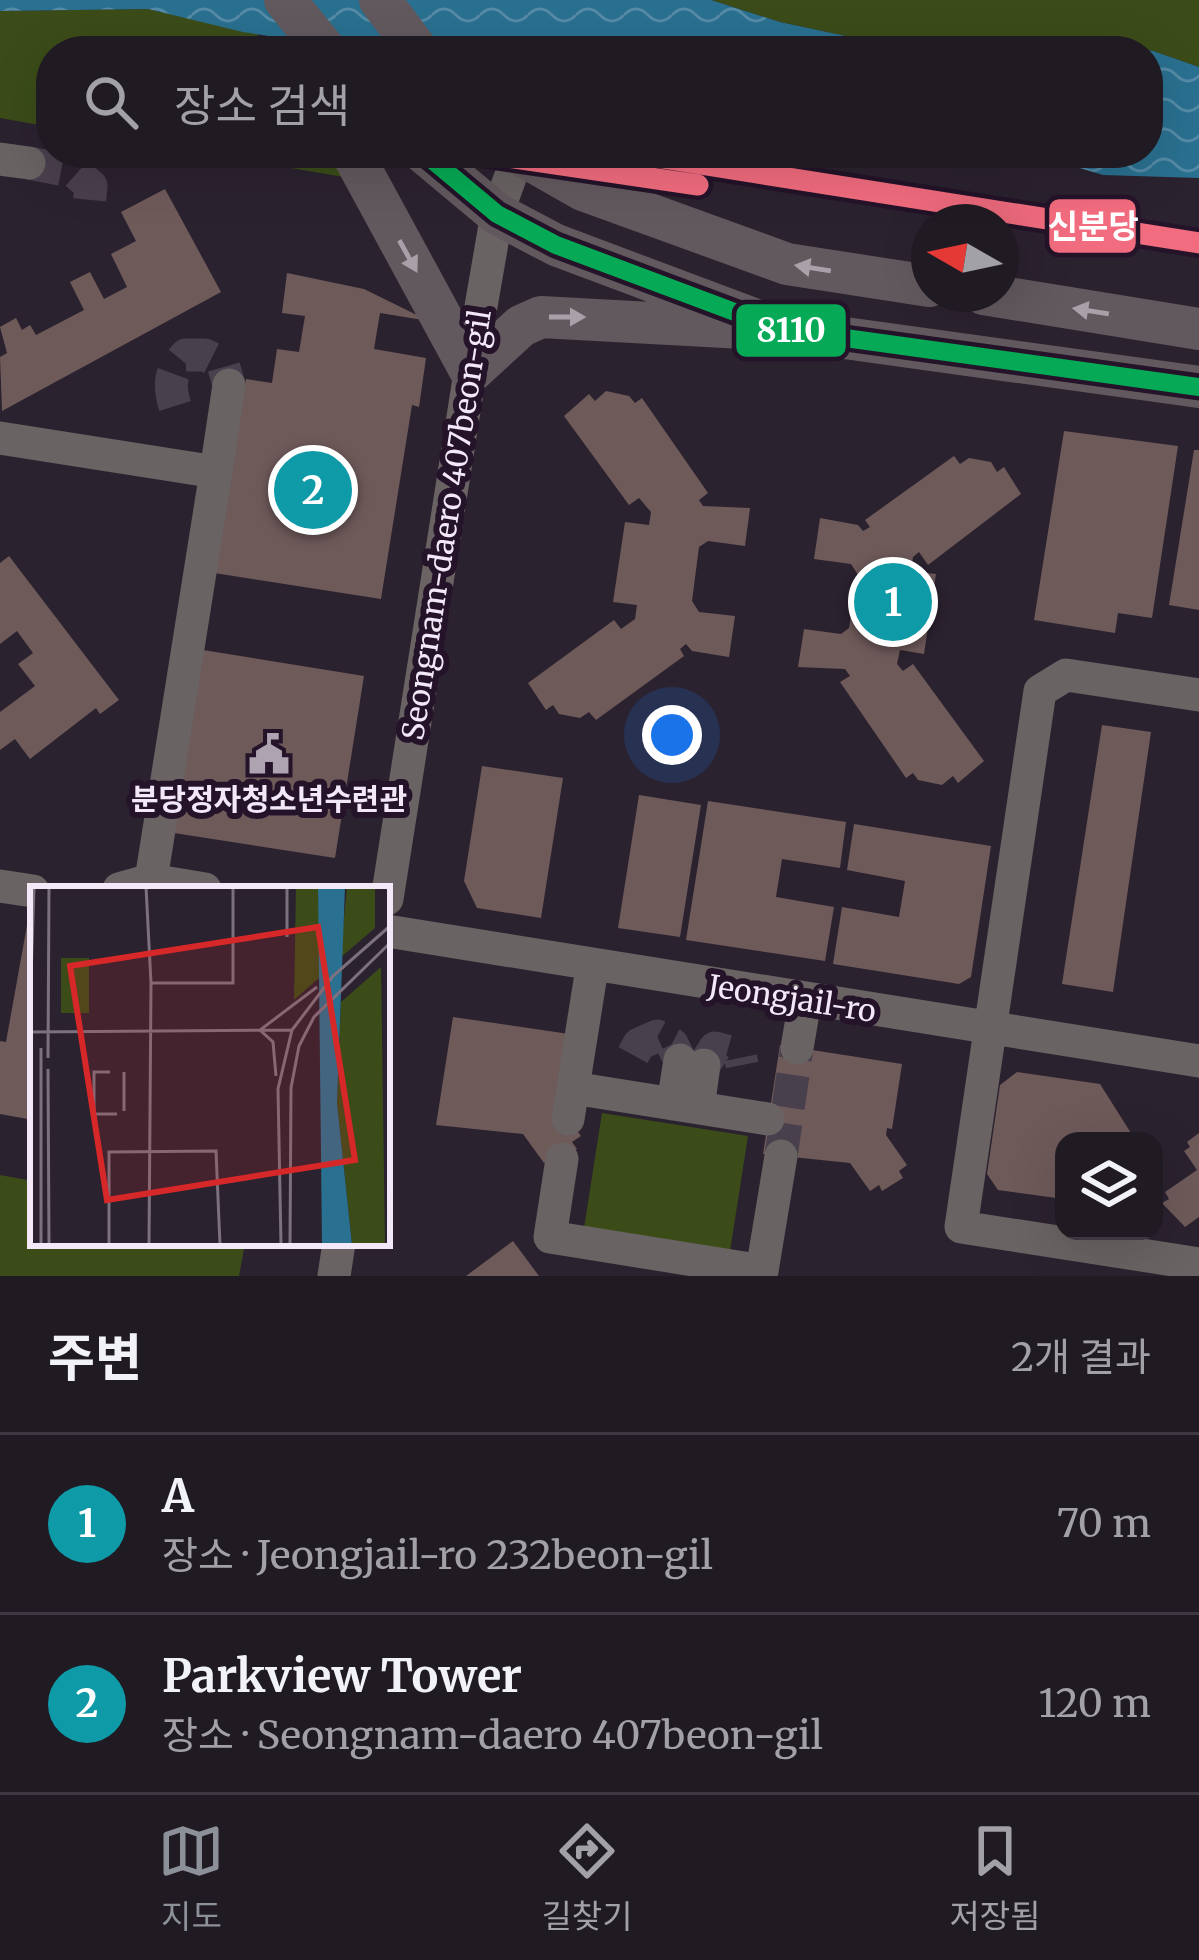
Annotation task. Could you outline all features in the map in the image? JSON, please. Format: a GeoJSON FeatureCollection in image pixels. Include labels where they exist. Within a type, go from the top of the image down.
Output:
{"type":"FeatureCollection","features":[{"type":"Feature","properties":{"kind":"main road"},"geometry":{"type":"LineString","coordinates":[[273,0],[291,36]]}},
{"type":"Feature","properties":{"kind":"main road"},"geometry":{"type":"LineString","coordinates":[[285,0],[314,36]]}},
{"type":"Feature","properties":{"kind":"main road"},"geometry":{"type":"LineString","coordinates":[[380,0],[407,36]]}},
{"type":"Feature","properties":{"kind":"main road"},"geometry":{"type":"LineString","coordinates":[[360,168],[471,372],[521,326],[542,316],[780,329],[1199,387]]}},
{"type":"Feature","properties":{"kind":"main road"},"geometry":{"type":"LineString","coordinates":[[441,168],[497,214],[594,260],[780,329]]}},
{"type":"Feature","properties":{"kind":"main road"},"geometry":{"type":"LineString","coordinates":[[545,168],[583,190],[787,264],[911,283]]}},
{"type":"Feature","properties":{"kind":"main road"},"geometry":{"type":"LineString","coordinates":[[1019,300],[1199,328]]}},
{"type":"Feature","properties":{"kind":"street","name":"Seongnam-daero 407beon-gil"},"geometry":{"type":"LineString","coordinates":[[389,886],[497,214],[514,168]]}},
{"type":"Feature","properties":{"kind":"street"},"geometry":{"type":"LineString","coordinates":[[135,885],[229,385]]}},
{"type":"Feature","properties":{"kind":"street"},"geometry":{"type":"LineString","coordinates":[[0,438],[216,472]]}},
{"type":"Feature","properties":{"kind":"street"},"geometry":{"type":"LineString","coordinates":[[1199,695],[1066,675],[1040,691],[961,1227],[1199,1264]]}},
{"type":"Feature","properties":{"kind":"street"},"geometry":{"type":"LineString","coordinates":[[0,886],[30,891]]}},
{"type":"Feature","properties":{"kind":"street","name":"Jeongjail-ro"},"geometry":{"type":"LineString","coordinates":[[390,932],[592,968],[1199,1061]]}},
{"type":"Feature","properties":{"kind":"street"},"geometry":{"type":"LineString","coordinates":[[592,968],[571,1104],[685,1106],[768,1119]]}},
{"type":"Feature","properties":{"kind":"street"},"geometry":{"type":"LineString","coordinates":[[797,1048],[805,1001]]}},
{"type":"Feature","properties":{"kind":"street"},"geometry":{"type":"LineString","coordinates":[[685,1106],[692,1063]]}},
{"type":"Feature","properties":{"kind":"street"},"geometry":{"type":"LineString","coordinates":[[562,1159],[550,1237],[762,1270],[781,1156]]}},
{"type":"Feature","properties":{"kind":"street"},"geometry":{"type":"LineString","coordinates":[[334,1276],[339,1246]]}},
{"type":"Feature","properties":{"kind":"green space"},"geometry":{"type":"Polygon","coordinates":[[[711,0],[1199,0],[1199,67],[1163,54],[1163,36],[846,36],[711,0]]]}},
{"type":"Feature","properties":{"kind":"green space"},"geometry":{"type":"Polygon","coordinates":[[[148,9],[258,36],[36,36],[36,124],[0,118],[0,11],[148,9]]]}},
{"type":"Feature","properties":{"kind":"green space"},"geometry":{"type":"Polygon","coordinates":[[[291,168],[343,168],[349,178],[291,168]]]}},
{"type":"Feature","properties":{"kind":"green space"},"geometry":{"type":"Polygon","coordinates":[[[602,1113],[748,1136],[730,1251],[584,1228],[602,1113]]]}},
{"type":"Feature","properties":{"kind":"green space"},"geometry":{"type":"Polygon","coordinates":[[[0,1175],[30,1180],[30,1246],[244,1246],[239,1276],[0,1276],[0,1175]]]}},
{"type":"Feature","properties":{"kind":"water"},"geometry":{"type":"Polygon","coordinates":[[[0,0],[711,0],[846,36],[268,36],[148,9],[0,11],[0,0]]]}},
{"type":"Feature","properties":{"kind":"water"},"geometry":{"type":"Polygon","coordinates":[[[1163,54],[1199,67],[1199,178],[1103,175],[1080,168],[1163,168],[1163,54]]]}},
{"type":"Feature","properties":{"kind":"building"},"geometry":{"type":"Polygon","coordinates":[[[165,189],[221,292],[2,411],[0,357],[7,353],[0,327],[16,318],[22,330],[30,325],[36,335],[84,310],[70,282],[90,272],[104,299],[127,287],[111,254],[136,241],[121,212],[165,189]]]}},
{"type":"Feature","properties":{"kind":"building"},"geometry":{"type":"Polygon","coordinates":[[[287,273],[364,289],[429,321],[380,313],[374,349],[426,358],[419,407],[412,405],[381,599],[214,573],[246,379],[272,383],[277,349],[299,352],[305,316],[282,313],[287,273]]]}},
{"type":"Feature","properties":{"kind":"building"},"geometry":{"type":"Polygon","coordinates":[[[606,391],[629,396],[635,403],[642,398],[708,493],[699,500],[703,506],[750,508],[745,546],[708,541],[699,547],[692,601],[699,612],[735,616],[729,657],[692,651],[686,644],[680,649],[684,656],[596,720],[589,712],[580,718],[559,714],[553,705],[546,710],[528,683],[614,620],[621,629],[635,619],[637,605],[613,602],[625,522],[649,525],[651,512],[639,498],[629,505],[564,416],[589,394],[595,401],[606,391]]]}},
{"type":"Feature","properties":{"kind":"building"},"geometry":{"type":"Polygon","coordinates":[[[1064,431],[1178,446],[1152,618],[1118,613],[1115,633],[1034,620],[1064,431]]]}},
{"type":"Feature","properties":{"kind":"building"},"geometry":{"type":"Polygon","coordinates":[[[1194,450],[1199,450],[1199,610],[1169,605],[1194,450]]]}},
{"type":"Feature","properties":{"kind":"building"},"geometry":{"type":"Polygon","coordinates":[[[954,456],[960,464],[969,458],[991,462],[997,472],[1004,467],[1021,494],[928,565],[919,552],[913,557],[911,571],[936,574],[924,654],[900,650],[897,664],[903,671],[913,664],[984,761],[958,783],[953,776],[942,785],[918,780],[913,773],[906,778],[840,682],[850,676],[845,669],[798,667],[804,629],[841,634],[849,628],[858,575],[851,564],[814,559],[820,518],[858,525],[863,531],[870,527],[865,520],[954,456]]]}},
{"type":"Feature","properties":{"kind":"building"},"geometry":{"type":"Polygon","coordinates":[[[9,556],[119,700],[100,714],[96,708],[30,759],[15,739],[0,750],[0,712],[35,686],[18,664],[33,653],[17,631],[0,644],[0,563],[9,556]]]}},
{"type":"Feature","properties":{"kind":"building","name":"분당정자청소년수련관"},"geometry":{"type":"Polygon","coordinates":[[[203,650],[364,676],[335,858],[174,833],[203,650]]]}},
{"type":"Feature","properties":{"kind":"building"},"geometry":{"type":"Polygon","coordinates":[[[1102,725],[1151,732],[1113,992],[1062,984],[1102,725]]]}},
{"type":"Feature","properties":{"kind":"building"},"geometry":{"type":"Polygon","coordinates":[[[482,766],[563,778],[541,918],[477,908],[464,881],[482,766]]]}},
{"type":"Feature","properties":{"kind":"building"},"geometry":{"type":"Polygon","coordinates":[[[639,795],[701,805],[680,937],[618,928],[639,795]]]}},
{"type":"Feature","properties":{"kind":"building"},"geometry":{"type":"Polygon","coordinates":[[[708,801],[846,822],[840,868],[782,859],[776,897],[834,907],[825,961],[686,940],[708,801]]]}},
{"type":"Feature","properties":{"kind":"building"},"geometry":{"type":"Polygon","coordinates":[[[854,824],[991,846],[971,977],[959,984],[833,964],[842,907],[899,917],[905,881],[847,870],[854,824]]]}},
{"type":"Feature","properties":{"kind":"building"},"geometry":{"type":"Polygon","coordinates":[[[30,914],[30,1119],[0,1114],[0,1041],[6,1042],[30,914]]]}},
{"type":"Feature","properties":{"kind":"building"},"geometry":{"type":"Polygon","coordinates":[[[453,1017],[576,1035],[559,1106],[581,1136],[572,1142],[577,1149],[556,1163],[553,1157],[544,1163],[523,1134],[436,1125],[453,1017]]]}},
{"type":"Feature","properties":{"kind":"building"},"geometry":{"type":"Polygon","coordinates":[[[780,1045],[902,1064],[892,1129],[887,1128],[886,1135],[907,1165],[899,1171],[903,1178],[882,1191],[879,1185],[870,1191],[850,1163],[763,1154],[780,1045]]]}},
{"type":"Feature","properties":{"kind":"building"},"geometry":{"type":"Polygon","coordinates":[[[1017,1072],[1100,1084],[1130,1132],[1055,1132],[1055,1198],[998,1190],[987,1174],[1000,1085],[1017,1072]]]}},
{"type":"Feature","properties":{"kind":"building"},"geometry":{"type":"Polygon","coordinates":[[[1199,1133],[1199,1217],[1185,1227],[1163,1202],[1169,1199],[1165,1192],[1197,1170],[1184,1151],[1190,1147],[1187,1142],[1199,1133]]]}},
{"type":"Feature","properties":{"kind":"building"},"geometry":{"type":"Polygon","coordinates":[[[513,1241],[539,1276],[466,1276],[513,1241]]]}},
{"type":"Feature","properties":{"kind":"tunnel"},"geometry":{"type":"LineString","coordinates":[[29,163],[36,164]]}},
{"type":"Feature","properties":{"kind":"tunnel"},"geometry":{"type":"LineString","coordinates":[[55,168],[75,172],[91,186],[89,206]]}},
{"type":"Feature","properties":{"kind":"tunnel"},"geometry":{"type":"LineString","coordinates":[[175,406],[172,379],[186,355],[205,355],[223,364],[229,385]]}},
{"type":"Feature","properties":{"kind":"tunnel"},"geometry":{"type":"LineString","coordinates":[[633,1055],[639,1044],[657,1036],[672,1044],[680,1060]]}},
{"type":"Feature","properties":{"kind":"tunnel"},"geometry":{"type":"LineString","coordinates":[[704,1065],[715,1048],[740,1055],[742,1065]]}},
{"type":"Feature","properties":{"kind":"tunnel"},"geometry":{"type":"LineString","coordinates":[[781,1156],[797,1048]]}},
{"type":"Feature","properties":{"kind":"transit line","name":"8110"},"geometry":{"type":"LineString","coordinates":[[442,168],[497,214],[556,245],[780,329],[1199,387]]}},
{"type":"Feature","properties":{"kind":"transit line","name":"신분당"},"geometry":{"type":"LineString","coordinates":[[582,168],[698,185]]}},
{"type":"Feature","properties":{"kind":"transit line","name":"신분당"},"geometry":{"type":"LineString","coordinates":[[726,168],[1199,243]]}},
{"type":"Feature","properties":{"kind":"place","name":"Parkview Tower"},"geometry":{"type":"Point","coordinates":[313,490]}},
{"type":"Feature","properties":{"kind":"place","name":"A"},"geometry":{"type":"Point","coordinates":[893,602]}},
{"type":"Feature","properties":{"kind":"place","name":"분당정자청소년수련관"},"geometry":{"type":"Point","coordinates":[269,754]}}]}
